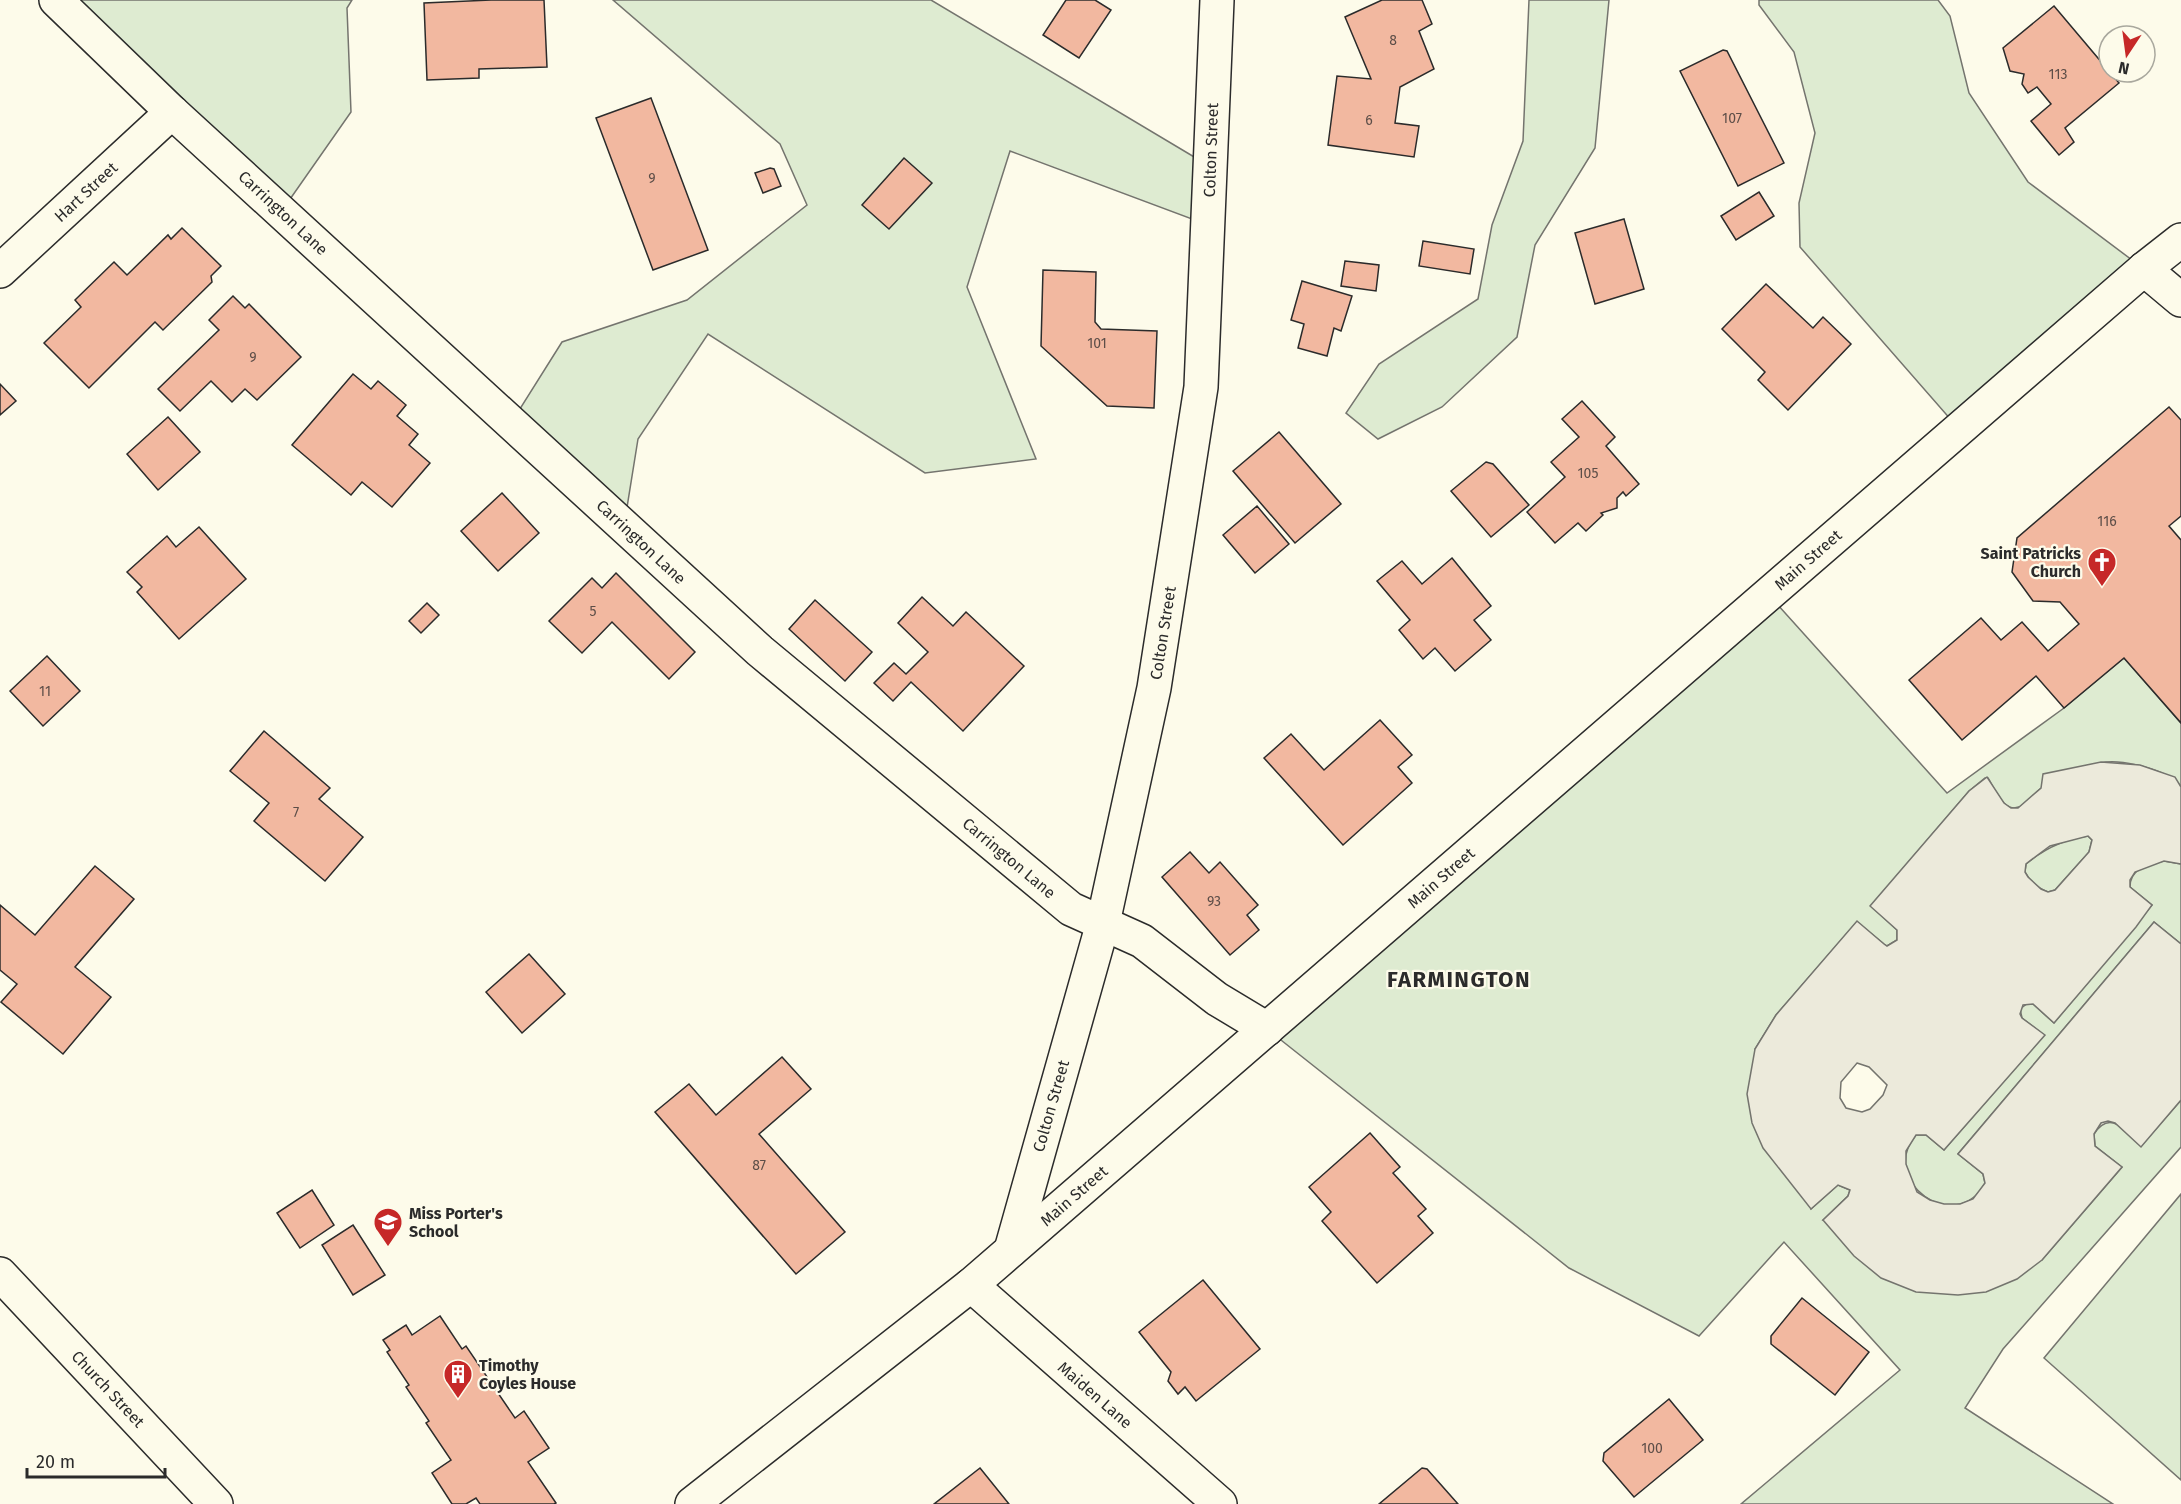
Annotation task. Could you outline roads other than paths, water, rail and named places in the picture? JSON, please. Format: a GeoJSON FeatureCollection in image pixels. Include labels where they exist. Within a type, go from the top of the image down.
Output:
{"type":"FeatureCollection","features":[{"type":"Feature","properties":{"kind":"main road","name":"Carrington Lane"},"geometry":{"type":"LineString","coordinates":[[56,0],[172,112],[760,651],[1064,904],[1142,941],[1217,999],[1267,1029]]}},
{"type":"Feature","properties":{"kind":"main road","name":"Colton Street"},"geometry":{"type":"LineString","coordinates":[[1011,1250],[1103,923],[1154,688],[1202,387],[1217,0]]}},
{"type":"Feature","properties":{"kind":"main road","name":"Hart Street"},"geometry":{"type":"LineString","coordinates":[[0,271],[172,112]]}},
{"type":"Feature","properties":{"kind":"main road","name":"Main Street"},"geometry":{"type":"LineString","coordinates":[[692,1504],[971,1284],[2144,269],[2181,240]]}},
{"type":"Feature","properties":{"kind":"main road"},"geometry":{"type":"LineString","coordinates":[[2144,269],[2181,300]]}},
{"type":"Feature","properties":{"kind":"main road","name":"Church Street"},"geometry":{"type":"LineString","coordinates":[[0,1274],[216,1504]]}},
{"type":"Feature","properties":{"kind":"main road","name":"Maiden Lane"},"geometry":{"type":"LineString","coordinates":[[971,1284],[1220,1504]]}},
{"type":"Feature","properties":{"kind":"place","name":"Saint Patricks Church"},"geometry":{"type":"Point","coordinates":[2102,588]}},
{"type":"Feature","properties":{"kind":"place","name":"Miss Porter's School"},"geometry":{"type":"Point","coordinates":[388,1248]}},
{"type":"Feature","properties":{"kind":"place","name":"Timothy Coyles House"},"geometry":{"type":"Point","coordinates":[458,1400]}},
{"type":"Feature","properties":{"kind":"district","name":"FARMINGTON"},"geometry":{"type":"Point","coordinates":[1459,979]}}]}
